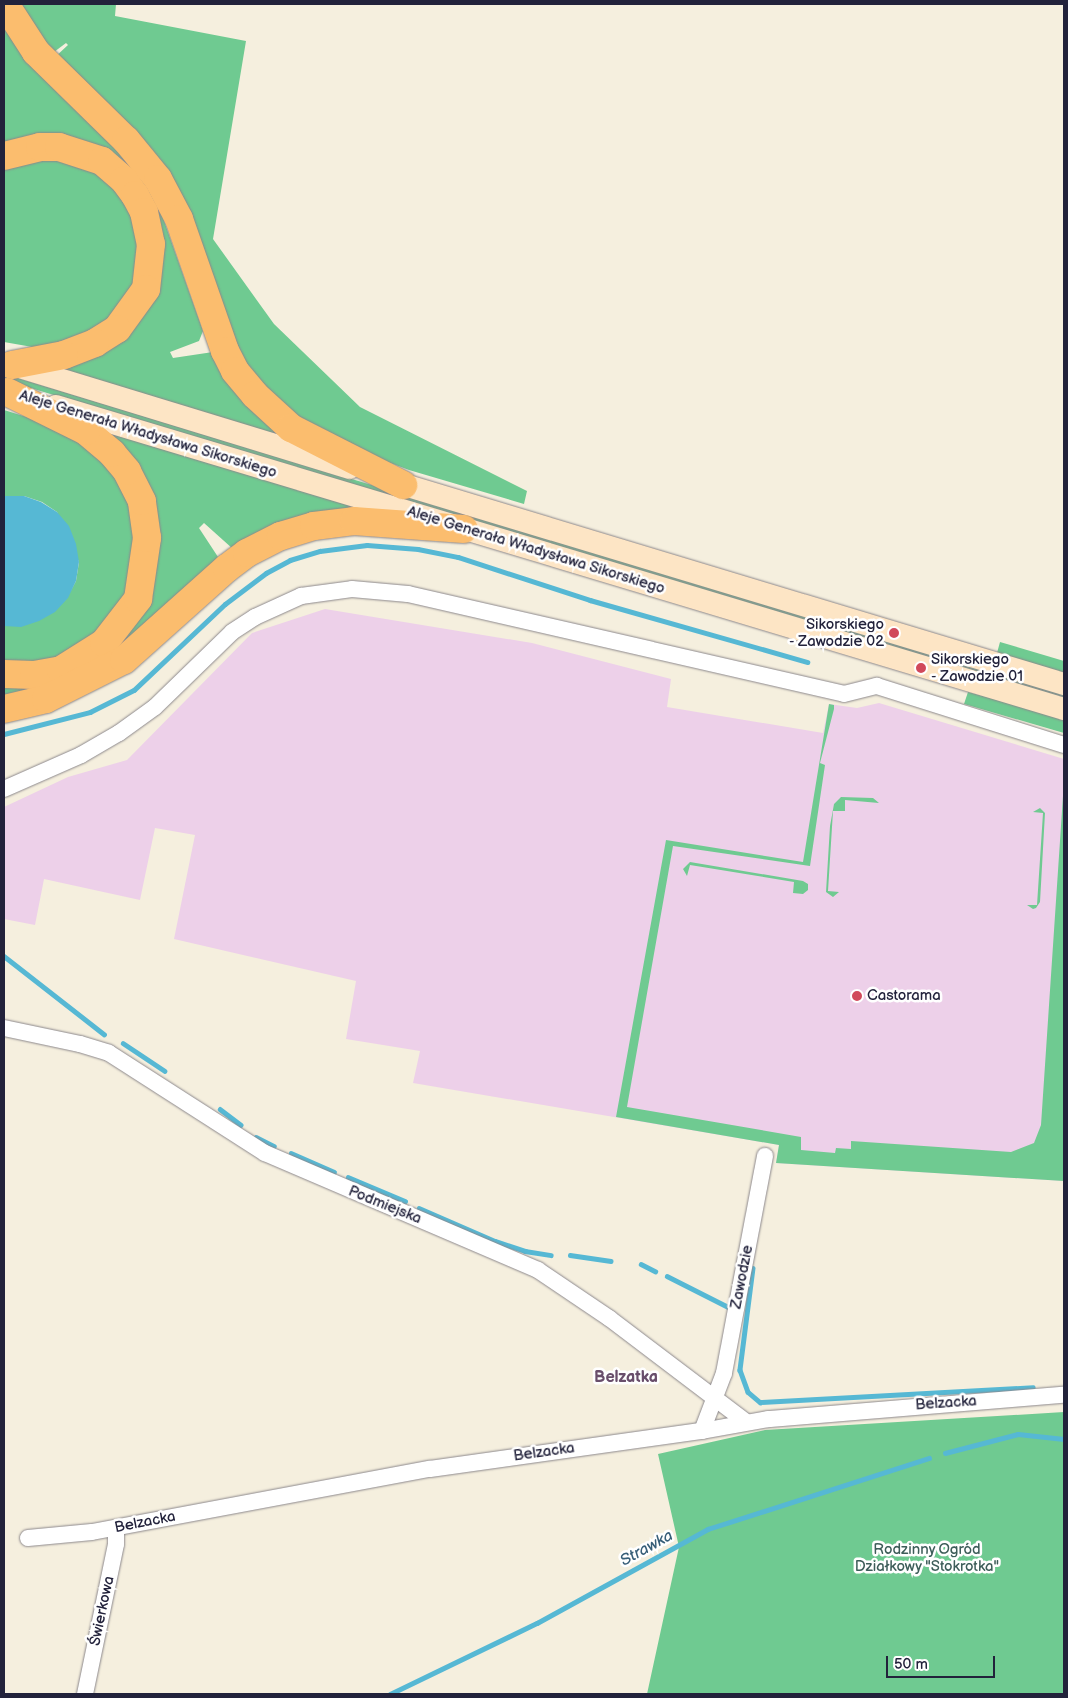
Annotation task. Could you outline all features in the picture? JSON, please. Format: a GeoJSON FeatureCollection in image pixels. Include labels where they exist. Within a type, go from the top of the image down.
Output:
{"type":"FeatureCollection","features":[{"type":"Feature","properties":{"kind":"highway"},"geometry":{"type":"LineString","coordinates":[[5,4],[36,52],[126,140],[158,179],[179,219],[225,351],[236,371],[255,395],[291,428],[403,485]]}},
{"type":"Feature","properties":{"kind":"highway"},"geometry":{"type":"LineString","coordinates":[[4,156],[40,146],[60,147],[102,161],[124,180],[135,196],[147,219],[151,244],[146,289],[117,329],[95,343],[64,355],[12,365]]}},
{"type":"Feature","properties":{"kind":"highway"},"geometry":{"type":"LineString","coordinates":[[4,674],[34,675],[61,670],[104,643],[138,599],[147,538],[142,501],[127,471],[112,453],[86,431],[7,392]]}},
{"type":"Feature","properties":{"kind":"highway"},"geometry":{"type":"LineString","coordinates":[[4,709],[46,699],[124,660],[226,568],[247,553],[281,536],[314,526],[354,521],[464,529]]}},
{"type":"Feature","properties":{"kind":"main road","name":"Aleje Generała Władysława Sikorskiego"},"geometry":{"type":"LineString","coordinates":[[12,365],[1064,684]]}},
{"type":"Feature","properties":{"kind":"main road","name":"Aleje Generała Władysława Sikorskiego"},"geometry":{"type":"LineString","coordinates":[[7,392],[1064,709]]}},
{"type":"Feature","properties":{"kind":"street"},"geometry":{"type":"LineString","coordinates":[[4,789],[81,755],[120,733],[155,707],[232,632],[256,617],[301,596],[352,589],[408,594],[844,694],[877,686],[1064,745]]}},
{"type":"Feature","properties":{"kind":"street","name":"Podmiejska"},"geometry":{"type":"LineString","coordinates":[[4,1028],[80,1044],[109,1054],[265,1153],[538,1270],[562,1284],[746,1422]]}},
{"type":"Feature","properties":{"kind":"street","name":"Zawodzie"},"geometry":{"type":"LineString","coordinates":[[702,1431],[724,1373],[765,1156]]}},
{"type":"Feature","properties":{"kind":"street","name":"Belzacka"},"geometry":{"type":"LineString","coordinates":[[28,1538],[116,1528],[430,1469],[702,1431],[746,1422],[1064,1394]]}},
{"type":"Feature","properties":{"kind":"street","name":"Świerkowa"},"geometry":{"type":"LineString","coordinates":[[85,1694],[116,1544],[116,1528]]}},
{"type":"Feature","properties":{"kind":"shaded area"},"geometry":{"type":"Polygon","coordinates":[[[325,609],[532,643],[671,679],[667,707],[823,733],[829,704],[857,708],[879,703],[1064,759],[1064,1181],[776,1163],[779,1145],[413,1083],[420,1051],[346,1039],[356,981],[174,939],[195,835],[155,828],[140,900],[44,879],[35,925],[4,919],[4,807],[68,777],[127,760],[252,633],[325,609]]]}},
{"type":"Feature","properties":{"kind":"green space"},"geometry":{"type":"Polygon","coordinates":[[[13,4],[116,4],[115,16],[246,41],[213,239],[274,324],[360,407],[527,491],[524,504],[409,470],[345,446],[286,411],[233,350],[191,239],[54,58],[68,45],[66,43],[50,55],[13,4]]]}},
{"type":"Feature","properties":{"kind":"green space"},"geometry":{"type":"Polygon","coordinates":[[[4,25],[139,172],[157,201],[203,331],[199,341],[170,352],[173,358],[213,352],[303,445],[47,367],[132,328],[151,208],[38,135],[4,144],[4,25]]]}},
{"type":"Feature","properties":{"kind":"green space"},"geometry":{"type":"Polygon","coordinates":[[[12,160],[70,160],[106,178],[132,211],[142,257],[127,303],[88,337],[38,348],[4,342],[4,165],[12,160]]]}},
{"type":"Feature","properties":{"kind":"green space"},"geometry":{"type":"Polygon","coordinates":[[[4,374],[1064,694],[1064,700],[4,380],[4,374]]]}},
{"type":"Feature","properties":{"kind":"green space"},"geometry":{"type":"Polygon","coordinates":[[[4,410],[43,422],[90,445],[125,487],[137,534],[125,600],[94,640],[47,663],[4,663],[4,626],[21,626],[67,598],[76,581],[79,562],[57,512],[42,502],[24,496],[4,496],[4,410]]]}},
{"type":"Feature","properties":{"kind":"green space"},"geometry":{"type":"Polygon","coordinates":[[[91,426],[391,515],[359,513],[301,519],[233,549],[204,523],[199,528],[220,560],[137,640],[119,655],[62,686],[4,703],[4,687],[31,685],[58,677],[105,653],[122,639],[139,617],[148,595],[156,567],[157,543],[149,497],[143,478],[127,455],[91,426]]]}},
{"type":"Feature","properties":{"kind":"green space"},"geometry":{"type":"Polygon","coordinates":[[[1000,642],[1064,661],[1064,674],[997,653],[1000,642]]]}},
{"type":"Feature","properties":{"kind":"green space"},"geometry":{"type":"Polygon","coordinates":[[[968,692],[1064,718],[1064,733],[964,704],[968,692]]]}},
{"type":"Feature","properties":{"kind":"green space"},"geometry":{"type":"Polygon","coordinates":[[[829,704],[834,705],[834,709],[820,763],[825,765],[810,866],[673,846],[627,1107],[801,1137],[801,1150],[835,1153],[836,1148],[851,1149],[851,1141],[1011,1152],[1034,1143],[1041,1125],[1064,781],[1064,1181],[776,1163],[779,1145],[616,1117],[666,840],[803,862],[829,704]]]}},
{"type":"Feature","properties":{"kind":"green space"},"geometry":{"type":"Polygon","coordinates":[[[841,797],[873,798],[879,803],[845,800],[845,811],[833,811],[828,891],[839,892],[833,897],[826,892],[830,826],[834,804],[841,797]]]}},
{"type":"Feature","properties":{"kind":"green space"},"geometry":{"type":"Polygon","coordinates":[[[1040,808],[1045,813],[1040,902],[1036,908],[1033,909],[1027,905],[1037,905],[1043,813],[1033,812],[1040,808]]]}},
{"type":"Feature","properties":{"kind":"green space"},"geometry":{"type":"Polygon","coordinates":[[[690,862],[803,881],[808,884],[808,890],[803,894],[793,893],[794,882],[690,865],[687,876],[683,869],[690,862]]]}},
{"type":"Feature","properties":{"kind":"green space","name":"Rodzinny Ogród Działkowy \"Stokrotka\""},"geometry":{"type":"Polygon","coordinates":[[[1064,1412],[1064,1694],[647,1694],[679,1547],[658,1454],[765,1430],[1064,1412]]]}},
{"type":"Feature","properties":{"kind":"water"},"geometry":{"type":"Polygon","coordinates":[[[4,496],[24,496],[41,502],[57,512],[69,526],[76,544],[79,562],[76,581],[68,598],[55,612],[39,621],[21,627],[4,626],[4,496]]]}},
{"type":"Feature","properties":{"kind":"waterway"},"geometry":{"type":"LineString","coordinates":[[4,734],[90,712],[134,690],[225,604],[266,573],[290,560],[320,551],[367,545],[418,549],[458,557],[590,600],[807,662]]}},
{"type":"Feature","properties":{"kind":"waterway"},"geometry":{"type":"LineString","coordinates":[[4,956],[104,1034]]}},
{"type":"Feature","properties":{"kind":"waterway"},"geometry":{"type":"LineString","coordinates":[[123,1043],[165,1071]]}},
{"type":"Feature","properties":{"kind":"waterway"},"geometry":{"type":"LineString","coordinates":[[220,1109],[241,1125]]}},
{"type":"Feature","properties":{"kind":"waterway"},"geometry":{"type":"LineString","coordinates":[[256,1137],[274,1146]]}},
{"type":"Feature","properties":{"kind":"waterway"},"geometry":{"type":"LineString","coordinates":[[291,1153],[334,1172]]}},
{"type":"Feature","properties":{"kind":"waterway"},"geometry":{"type":"LineString","coordinates":[[348,1177],[405,1201]]}},
{"type":"Feature","properties":{"kind":"waterway"},"geometry":{"type":"LineString","coordinates":[[419,1208],[495,1241],[525,1251],[551,1255]]}},
{"type":"Feature","properties":{"kind":"waterway"},"geometry":{"type":"LineString","coordinates":[[570,1255],[611,1261]]}},
{"type":"Feature","properties":{"kind":"waterway"},"geometry":{"type":"LineString","coordinates":[[641,1264],[655,1271]]}},
{"type":"Feature","properties":{"kind":"waterway"},"geometry":{"type":"LineString","coordinates":[[753,1268],[740,1370],[748,1392],[760,1402],[1033,1387]]}},
{"type":"Feature","properties":{"kind":"waterway"},"geometry":{"type":"LineString","coordinates":[[667,1276],[730,1308]]}},
{"type":"Feature","properties":{"kind":"waterway","name":"Strawka"},"geometry":{"type":"LineString","coordinates":[[945,1453],[1018,1434],[1064,1439]]}},
{"type":"Feature","properties":{"kind":"waterway","name":"Strawka"},"geometry":{"type":"LineString","coordinates":[[390,1694],[537,1623],[708,1529],[929,1458]]}},
{"type":"Feature","properties":{"kind":"place","name":"Sikorskiego - Zawodzie 02"},"geometry":{"type":"Point","coordinates":[894,633]}},
{"type":"Feature","properties":{"kind":"place","name":"Sikorskiego - Zawodzie 01"},"geometry":{"type":"Point","coordinates":[921,668]}},
{"type":"Feature","properties":{"kind":"place","name":"Castorama"},"geometry":{"type":"Point","coordinates":[857,996]}},
{"type":"Feature","properties":{"kind":"district","name":"Belzatka"},"geometry":{"type":"Point","coordinates":[626,1378]}}]}
